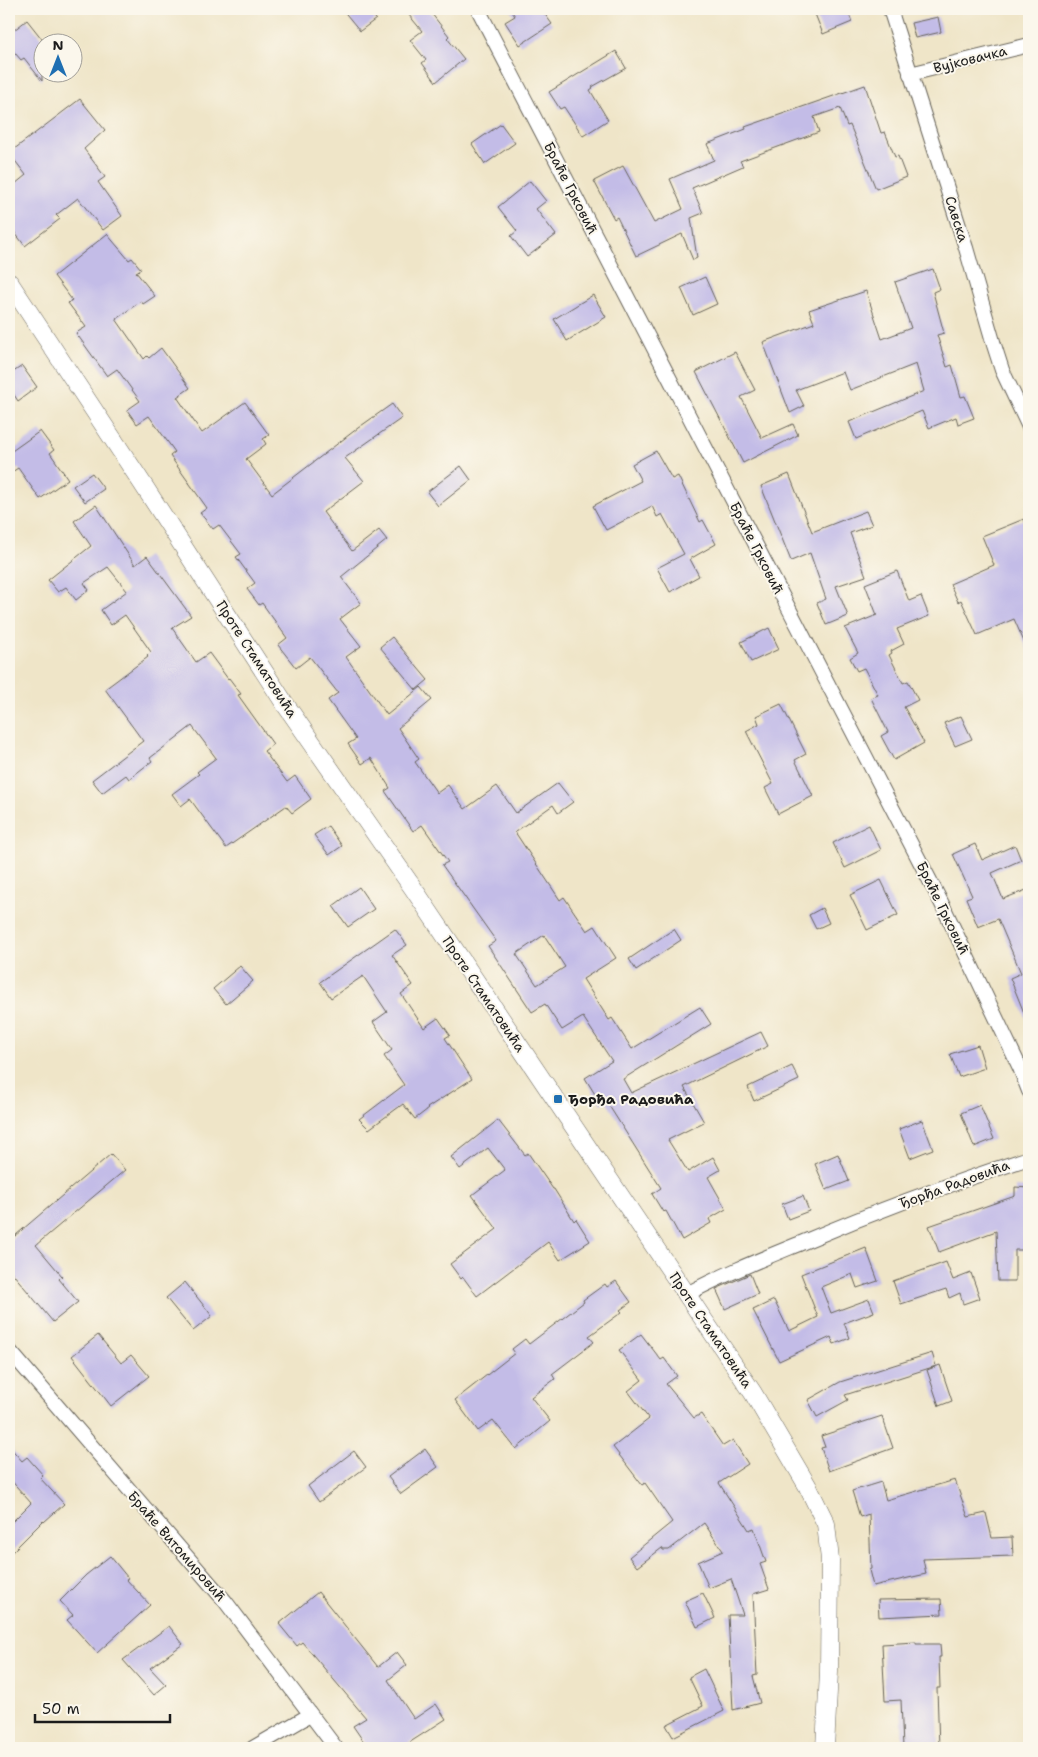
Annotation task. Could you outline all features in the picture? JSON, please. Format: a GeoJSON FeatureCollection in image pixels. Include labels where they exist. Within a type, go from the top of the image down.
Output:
{"type":"FeatureCollection","features":[{"type":"Feature","properties":{"kind":"street","name":"Браће Грковић"},"geometry":{"type":"LineString","coordinates":[[478,9],[941,902],[1020,1068],[1029,1091]]}},
{"type":"Feature","properties":{"kind":"street","name":"Савска"},"geometry":{"type":"LineString","coordinates":[[890,9],[966,248],[997,354],[1009,386],[1029,427]]}},
{"type":"Feature","properties":{"kind":"street","name":"Вујковачка"},"geometry":{"type":"LineString","coordinates":[[910,74],[1029,45]]}},
{"type":"Feature","properties":{"kind":"street","name":"Проте Стаматовића"},"geometry":{"type":"LineString","coordinates":[[9,282],[285,704],[413,888],[753,1393],[807,1485],[826,1524],[830,1554],[825,1748]]}},
{"type":"Feature","properties":{"kind":"street","name":"Ђорђа Радовића"},"geometry":{"type":"LineString","coordinates":[[687,1294],[717,1278],[832,1230],[971,1176],[1029,1158]]}},
{"type":"Feature","properties":{"kind":"street","name":"Браће Витомировић"},"geometry":{"type":"LineString","coordinates":[[9,1350],[225,1601],[336,1748]]}},
{"type":"Feature","properties":{"kind":"street"},"geometry":{"type":"LineString","coordinates":[[253,1748],[310,1715]]}},
{"type":"Feature","properties":{"kind":"building"},"geometry":{"type":"Polygon","coordinates":[[[342,9],[368,9],[376,19],[360,31],[342,9]]]}},
{"type":"Feature","properties":{"kind":"building"},"geometry":{"type":"Polygon","coordinates":[[[404,9],[428,9],[449,36],[447,38],[464,59],[436,82],[422,63],[426,60],[410,40],[422,31],[404,9]]]}},
{"type":"Feature","properties":{"kind":"building"},"geometry":{"type":"Polygon","coordinates":[[[510,9],[541,9],[552,24],[520,45],[505,22],[515,16],[510,9]]]}},
{"type":"Feature","properties":{"kind":"building"},"geometry":{"type":"Polygon","coordinates":[[[813,9],[847,9],[852,22],[823,34],[813,9]]]}},
{"type":"Feature","properties":{"kind":"building"},"geometry":{"type":"Polygon","coordinates":[[[938,17],[941,32],[915,38],[911,23],[938,17]]]}},
{"type":"Feature","properties":{"kind":"building"},"geometry":{"type":"Polygon","coordinates":[[[27,20],[36,32],[32,32],[32,68],[24,58],[21,60],[9,46],[9,34],[27,20]]]}},
{"type":"Feature","properties":{"kind":"building"},"geometry":{"type":"Polygon","coordinates":[[[616,51],[626,68],[592,87],[590,90],[608,120],[583,136],[564,107],[560,109],[549,92],[616,51]]]}},
{"type":"Feature","properties":{"kind":"building"},"geometry":{"type":"Polygon","coordinates":[[[865,85],[881,133],[885,132],[895,157],[898,156],[906,177],[876,189],[850,125],[847,126],[840,108],[814,117],[819,132],[740,161],[743,166],[692,188],[703,213],[691,218],[697,258],[693,260],[682,234],[636,256],[617,217],[614,219],[594,181],[623,166],[654,223],[683,209],[670,179],[714,160],[707,144],[746,129],[745,127],[865,85]]]}},
{"type":"Feature","properties":{"kind":"building"},"geometry":{"type":"Polygon","coordinates":[[[80,99],[105,130],[84,149],[105,177],[98,182],[122,216],[103,230],[78,198],[56,215],[60,219],[25,246],[9,225],[9,189],[26,175],[9,153],[80,99]]]}},
{"type":"Feature","properties":{"kind":"building"},"geometry":{"type":"Polygon","coordinates":[[[501,124],[515,143],[485,164],[472,144],[501,124]]]}},
{"type":"Feature","properties":{"kind":"building"},"geometry":{"type":"Polygon","coordinates":[[[530,181],[546,201],[536,209],[556,235],[527,257],[511,236],[517,231],[498,207],[530,181]]]}},
{"type":"Feature","properties":{"kind":"building"},"geometry":{"type":"Polygon","coordinates":[[[107,234],[129,260],[132,258],[141,269],[136,272],[155,296],[143,304],[141,301],[116,319],[144,359],[147,356],[149,358],[161,348],[190,388],[177,397],[202,433],[245,402],[269,435],[263,439],[266,444],[246,459],[272,494],[392,404],[402,418],[345,458],[364,481],[323,512],[352,551],[379,530],[387,540],[341,577],[361,603],[340,619],[361,646],[346,657],[387,715],[421,687],[432,700],[398,728],[419,759],[415,762],[437,793],[448,785],[465,809],[497,786],[516,813],[558,783],[573,802],[558,813],[553,805],[515,832],[560,900],[564,897],[587,931],[595,926],[616,958],[583,979],[609,1020],[612,1018],[632,1049],[700,1007],[711,1024],[623,1079],[631,1093],[761,1032],[768,1046],[684,1087],[704,1122],[668,1140],[688,1172],[713,1157],[720,1170],[708,1177],[726,1209],[709,1219],[711,1223],[682,1240],[666,1211],[663,1212],[652,1194],[661,1188],[606,1101],[601,1104],[585,1078],[612,1061],[583,1017],[562,1030],[545,1004],[532,1012],[488,946],[496,941],[442,865],[448,862],[422,825],[413,831],[385,791],[390,788],[371,758],[362,764],[348,744],[356,739],[328,700],[338,693],[310,657],[296,668],[278,645],[287,638],[262,603],[259,605],[247,589],[255,583],[236,557],[241,554],[219,525],[213,529],[200,513],[207,508],[170,456],[175,452],[149,416],[137,424],[127,410],[140,401],[117,369],[107,376],[76,333],[86,327],[68,303],[72,300],[54,276],[107,234]],[[544,935],[516,954],[537,985],[565,967],[544,935]]]}},
{"type":"Feature","properties":{"kind":"building"},"geometry":{"type":"Polygon","coordinates":[[[933,269],[940,289],[933,292],[944,333],[937,335],[947,367],[952,365],[961,397],[965,396],[974,418],[958,424],[956,417],[929,428],[922,411],[856,439],[849,422],[924,391],[916,364],[850,390],[843,372],[796,390],[804,406],[790,413],[763,342],[814,323],[809,310],[866,291],[882,339],[911,328],[895,282],[933,269]]]}},
{"type":"Feature","properties":{"kind":"building"},"geometry":{"type":"Polygon","coordinates":[[[705,277],[717,304],[693,315],[681,288],[705,277]]]}},
{"type":"Feature","properties":{"kind":"building"},"geometry":{"type":"Polygon","coordinates":[[[593,295],[606,317],[567,341],[554,319],[593,295]]]}},
{"type":"Feature","properties":{"kind":"building"},"geometry":{"type":"Polygon","coordinates":[[[735,352],[755,390],[741,397],[762,438],[793,424],[798,435],[743,463],[696,372],[735,352]]]}},
{"type":"Feature","properties":{"kind":"building"},"geometry":{"type":"Polygon","coordinates":[[[22,366],[37,387],[18,401],[9,387],[9,375],[22,366]]]}},
{"type":"Feature","properties":{"kind":"building"},"geometry":{"type":"Polygon","coordinates":[[[40,431],[54,450],[50,453],[68,479],[40,499],[18,468],[9,474],[9,453],[40,431]]]}},
{"type":"Feature","properties":{"kind":"building"},"geometry":{"type":"Polygon","coordinates":[[[656,451],[672,479],[678,476],[700,522],[703,520],[716,544],[690,559],[699,576],[670,592],[657,568],[684,554],[662,514],[657,517],[652,506],[606,530],[593,506],[641,481],[632,464],[656,451]]]}},
{"type":"Feature","properties":{"kind":"building"},"geometry":{"type":"Polygon","coordinates":[[[461,466],[471,480],[438,506],[427,492],[461,466]]]}},
{"type":"Feature","properties":{"kind":"building"},"geometry":{"type":"Polygon","coordinates":[[[92,473],[104,489],[85,502],[73,486],[92,473]]]}},
{"type":"Feature","properties":{"kind":"building"},"geometry":{"type":"Polygon","coordinates":[[[789,474],[812,532],[866,511],[872,525],[850,533],[866,576],[836,586],[848,616],[826,625],[817,603],[826,599],[810,553],[791,561],[761,486],[789,474]]]}},
{"type":"Feature","properties":{"kind":"building"},"geometry":{"type":"Polygon","coordinates":[[[96,505],[135,565],[147,556],[191,616],[172,628],[196,662],[209,653],[241,694],[238,695],[273,744],[264,751],[287,782],[295,776],[311,799],[292,813],[286,806],[226,848],[190,799],[181,806],[172,794],[199,774],[197,772],[216,758],[192,726],[150,758],[152,761],[129,779],[126,775],[102,793],[92,780],[143,741],[105,689],[148,657],[151,652],[125,615],[111,625],[101,610],[127,591],[108,567],[84,583],[89,590],[76,600],[66,587],[58,592],[48,580],[91,546],[74,521],[96,505]]]}},
{"type":"Feature","properties":{"kind":"building"},"geometry":{"type":"Polygon","coordinates":[[[1024,519],[1029,531],[1029,653],[1014,619],[977,635],[961,600],[958,602],[950,584],[994,565],[982,536],[1024,519]]]}},
{"type":"Feature","properties":{"kind":"building"},"geometry":{"type":"Polygon","coordinates":[[[897,571],[909,601],[921,596],[929,616],[897,629],[904,644],[891,651],[892,653],[889,655],[903,683],[908,681],[918,700],[904,707],[924,743],[894,760],[881,736],[888,732],[871,698],[878,695],[864,668],[857,671],[850,658],[858,653],[845,628],[877,615],[865,584],[897,571]]]}},
{"type":"Feature","properties":{"kind":"building"},"geometry":{"type":"Polygon","coordinates":[[[769,628],[779,649],[751,662],[741,642],[769,628]]]}},
{"type":"Feature","properties":{"kind":"building"},"geometry":{"type":"Polygon","coordinates":[[[392,637],[428,680],[416,690],[380,647],[392,637]]]}},
{"type":"Feature","properties":{"kind":"building"},"geometry":{"type":"Polygon","coordinates":[[[781,704],[806,754],[795,760],[813,796],[778,814],[765,788],[773,784],[746,731],[759,724],[756,716],[781,704]]]}},
{"type":"Feature","properties":{"kind":"building"},"geometry":{"type":"Polygon","coordinates":[[[961,716],[972,739],[955,746],[944,723],[961,716]]]}},
{"type":"Feature","properties":{"kind":"building"},"geometry":{"type":"Polygon","coordinates":[[[869,825],[881,850],[845,868],[833,843],[869,825]]]}},
{"type":"Feature","properties":{"kind":"building"},"geometry":{"type":"Polygon","coordinates":[[[328,826],[342,846],[329,855],[314,835],[328,826]]]}},
{"type":"Feature","properties":{"kind":"building"},"geometry":{"type":"Polygon","coordinates":[[[975,844],[982,860],[1015,845],[1021,860],[992,873],[1003,899],[1029,889],[1029,1025],[1010,978],[1021,973],[998,919],[978,927],[966,898],[972,896],[953,854],[975,844]]]}},
{"type":"Feature","properties":{"kind":"building"},"geometry":{"type":"Polygon","coordinates":[[[881,880],[898,915],[867,930],[850,895],[881,880]]]}},
{"type":"Feature","properties":{"kind":"building"},"geometry":{"type":"Polygon","coordinates":[[[359,887],[374,909],[348,927],[333,906],[359,887]]]}},
{"type":"Feature","properties":{"kind":"building"},"geometry":{"type":"Polygon","coordinates":[[[822,908],[829,923],[816,929],[809,915],[822,908]]]}},
{"type":"Feature","properties":{"kind":"building"},"geometry":{"type":"Polygon","coordinates":[[[395,929],[407,945],[392,955],[413,985],[401,994],[424,1028],[438,1018],[450,1035],[445,1038],[472,1079],[427,1108],[415,1119],[403,1104],[369,1129],[359,1119],[404,1085],[384,1056],[392,1050],[373,1022],[387,1012],[363,976],[331,998],[320,982],[395,929]]]}},
{"type":"Feature","properties":{"kind":"building"},"geometry":{"type":"Polygon","coordinates":[[[674,929],[681,940],[636,970],[629,959],[674,929]]]}},
{"type":"Feature","properties":{"kind":"building"},"geometry":{"type":"Polygon","coordinates":[[[240,966],[253,981],[226,1004],[213,989],[240,966]]]}},
{"type":"Feature","properties":{"kind":"building"},"geometry":{"type":"Polygon","coordinates":[[[978,1045],[985,1068],[959,1077],[950,1054],[978,1045]]]}},
{"type":"Feature","properties":{"kind":"building"},"geometry":{"type":"Polygon","coordinates":[[[792,1066],[799,1080],[754,1101],[748,1087],[792,1066]]]}},
{"type":"Feature","properties":{"kind":"building"},"geometry":{"type":"Polygon","coordinates":[[[980,1105],[994,1139],[974,1147],[961,1113],[980,1105]]]}},
{"type":"Feature","properties":{"kind":"building"},"geometry":{"type":"Polygon","coordinates":[[[498,1120],[525,1155],[528,1153],[574,1221],[576,1219],[590,1241],[560,1260],[548,1242],[477,1296],[463,1277],[461,1279],[450,1264],[497,1229],[472,1195],[505,1170],[488,1148],[460,1169],[451,1157],[498,1120]]]}},
{"type":"Feature","properties":{"kind":"building"},"geometry":{"type":"Polygon","coordinates":[[[922,1120],[933,1149],[910,1158],[899,1129],[922,1120]]]}},
{"type":"Feature","properties":{"kind":"building"},"geometry":{"type":"Polygon","coordinates":[[[111,1154],[125,1170],[36,1245],[62,1276],[59,1279],[78,1302],[53,1322],[9,1269],[9,1241],[111,1154]]]}},
{"type":"Feature","properties":{"kind":"building"},"geometry":{"type":"Polygon","coordinates":[[[838,1154],[849,1181],[826,1190],[815,1164],[838,1154]]]}},
{"type":"Feature","properties":{"kind":"building"},"geometry":{"type":"Polygon","coordinates":[[[1015,1187],[1029,1188],[1029,1250],[1015,1250],[1015,1281],[998,1281],[996,1231],[939,1252],[929,1226],[1015,1196],[1015,1187]]]}},
{"type":"Feature","properties":{"kind":"building"},"geometry":{"type":"Polygon","coordinates":[[[803,1196],[809,1211],[788,1219],[782,1204],[803,1196]]]}},
{"type":"Feature","properties":{"kind":"building"},"geometry":{"type":"Polygon","coordinates":[[[866,1248],[878,1281],[857,1288],[852,1274],[821,1287],[831,1313],[869,1299],[874,1312],[844,1323],[850,1338],[834,1344],[831,1337],[779,1361],[753,1310],[774,1300],[789,1331],[818,1317],[801,1274],[866,1248]]]}},
{"type":"Feature","properties":{"kind":"building"},"geometry":{"type":"Polygon","coordinates":[[[946,1262],[953,1280],[971,1273],[980,1298],[963,1304],[960,1293],[949,1298],[946,1289],[901,1304],[893,1281],[946,1262]]]}},
{"type":"Feature","properties":{"kind":"building"},"geometry":{"type":"Polygon","coordinates":[[[750,1274],[758,1294],[725,1309],[716,1289],[750,1274]]]}},
{"type":"Feature","properties":{"kind":"building"},"geometry":{"type":"Polygon","coordinates":[[[616,1281],[631,1302],[620,1310],[622,1312],[589,1336],[594,1342],[552,1374],[555,1379],[531,1397],[550,1421],[516,1449],[493,1420],[478,1431],[455,1400],[515,1353],[512,1349],[525,1339],[529,1344],[605,1284],[607,1287],[616,1281]]]}},
{"type":"Feature","properties":{"kind":"building"},"geometry":{"type":"Polygon","coordinates":[[[185,1282],[212,1316],[193,1331],[166,1298],[185,1282]]]}},
{"type":"Feature","properties":{"kind":"building"},"geometry":{"type":"Polygon","coordinates":[[[641,1334],[661,1360],[664,1358],[677,1376],[666,1384],[694,1418],[701,1414],[723,1446],[733,1440],[748,1464],[719,1483],[749,1530],[754,1528],[766,1562],[760,1564],[769,1589],[753,1594],[757,1675],[753,1676],[760,1703],[733,1710],[728,1615],[743,1615],[731,1579],[709,1588],[698,1562],[723,1551],[704,1523],[669,1550],[663,1550],[662,1548],[637,1567],[629,1557],[672,1522],[645,1483],[642,1485],[613,1447],[649,1419],[628,1391],[642,1380],[619,1350],[641,1334]]]}},
{"type":"Feature","properties":{"kind":"building"},"geometry":{"type":"Polygon","coordinates":[[[98,1335],[121,1363],[131,1355],[149,1376],[111,1406],[72,1356],[98,1335]]]}},
{"type":"Feature","properties":{"kind":"building"},"geometry":{"type":"Polygon","coordinates":[[[932,1353],[936,1366],[845,1395],[848,1400],[817,1417],[808,1400],[840,1382],[932,1353]]]}},
{"type":"Feature","properties":{"kind":"building"},"geometry":{"type":"Polygon","coordinates":[[[940,1365],[952,1401],[939,1406],[927,1370],[940,1365]]]}},
{"type":"Feature","properties":{"kind":"building"},"geometry":{"type":"Polygon","coordinates":[[[882,1416],[893,1448],[829,1471],[821,1448],[825,1447],[821,1436],[882,1416]]]}},
{"type":"Feature","properties":{"kind":"building"},"geometry":{"type":"Polygon","coordinates":[[[9,1446],[22,1461],[27,1457],[43,1475],[40,1478],[64,1504],[43,1521],[9,1555],[9,1525],[31,1503],[9,1478],[9,1446]]]}},
{"type":"Feature","properties":{"kind":"building"},"geometry":{"type":"Polygon","coordinates":[[[425,1449],[438,1467],[401,1494],[388,1477],[425,1449]]]}},
{"type":"Feature","properties":{"kind":"building"},"geometry":{"type":"Polygon","coordinates":[[[354,1451],[366,1467],[319,1502],[308,1486],[354,1451]]]}},
{"type":"Feature","properties":{"kind":"building"},"geometry":{"type":"Polygon","coordinates":[[[955,1480],[968,1517],[986,1513],[992,1538],[1012,1537],[1013,1556],[923,1559],[926,1574],[873,1586],[869,1570],[871,1569],[869,1514],[860,1517],[852,1491],[881,1482],[886,1500],[955,1480]]]}},
{"type":"Feature","properties":{"kind":"building"},"geometry":{"type":"Polygon","coordinates":[[[110,1556],[128,1578],[126,1579],[150,1605],[97,1653],[67,1620],[73,1615],[60,1601],[86,1575],[110,1556]]]}},
{"type":"Feature","properties":{"kind":"building"},"geometry":{"type":"Polygon","coordinates":[[[318,1592],[378,1667],[397,1652],[407,1665],[388,1680],[414,1719],[436,1704],[446,1719],[401,1748],[368,1748],[353,1726],[366,1718],[302,1642],[297,1646],[279,1624],[318,1592]]]}},
{"type":"Feature","properties":{"kind":"building"},"geometry":{"type":"Polygon","coordinates":[[[703,1593],[715,1618],[697,1627],[685,1601],[703,1593]]]}},
{"type":"Feature","properties":{"kind":"building"},"geometry":{"type":"Polygon","coordinates":[[[941,1599],[942,1614],[879,1617],[878,1600],[941,1599]]]}},
{"type":"Feature","properties":{"kind":"building"},"geometry":{"type":"Polygon","coordinates":[[[169,1626],[183,1644],[150,1668],[166,1685],[154,1695],[123,1660],[169,1626]]]}},
{"type":"Feature","properties":{"kind":"building"},"geometry":{"type":"Polygon","coordinates":[[[916,1642],[916,1644],[940,1644],[940,1688],[937,1688],[939,1748],[903,1748],[901,1700],[885,1701],[882,1644],[916,1642]]]}},
{"type":"Feature","properties":{"kind":"building"},"geometry":{"type":"Polygon","coordinates":[[[704,1669],[724,1711],[673,1737],[666,1725],[703,1706],[689,1677],[704,1669]]]}},
{"type":"Feature","properties":{"kind":"place","name":"Ђорђа Радовића"},"geometry":{"type":"Point","coordinates":[558,1099]}}]}
